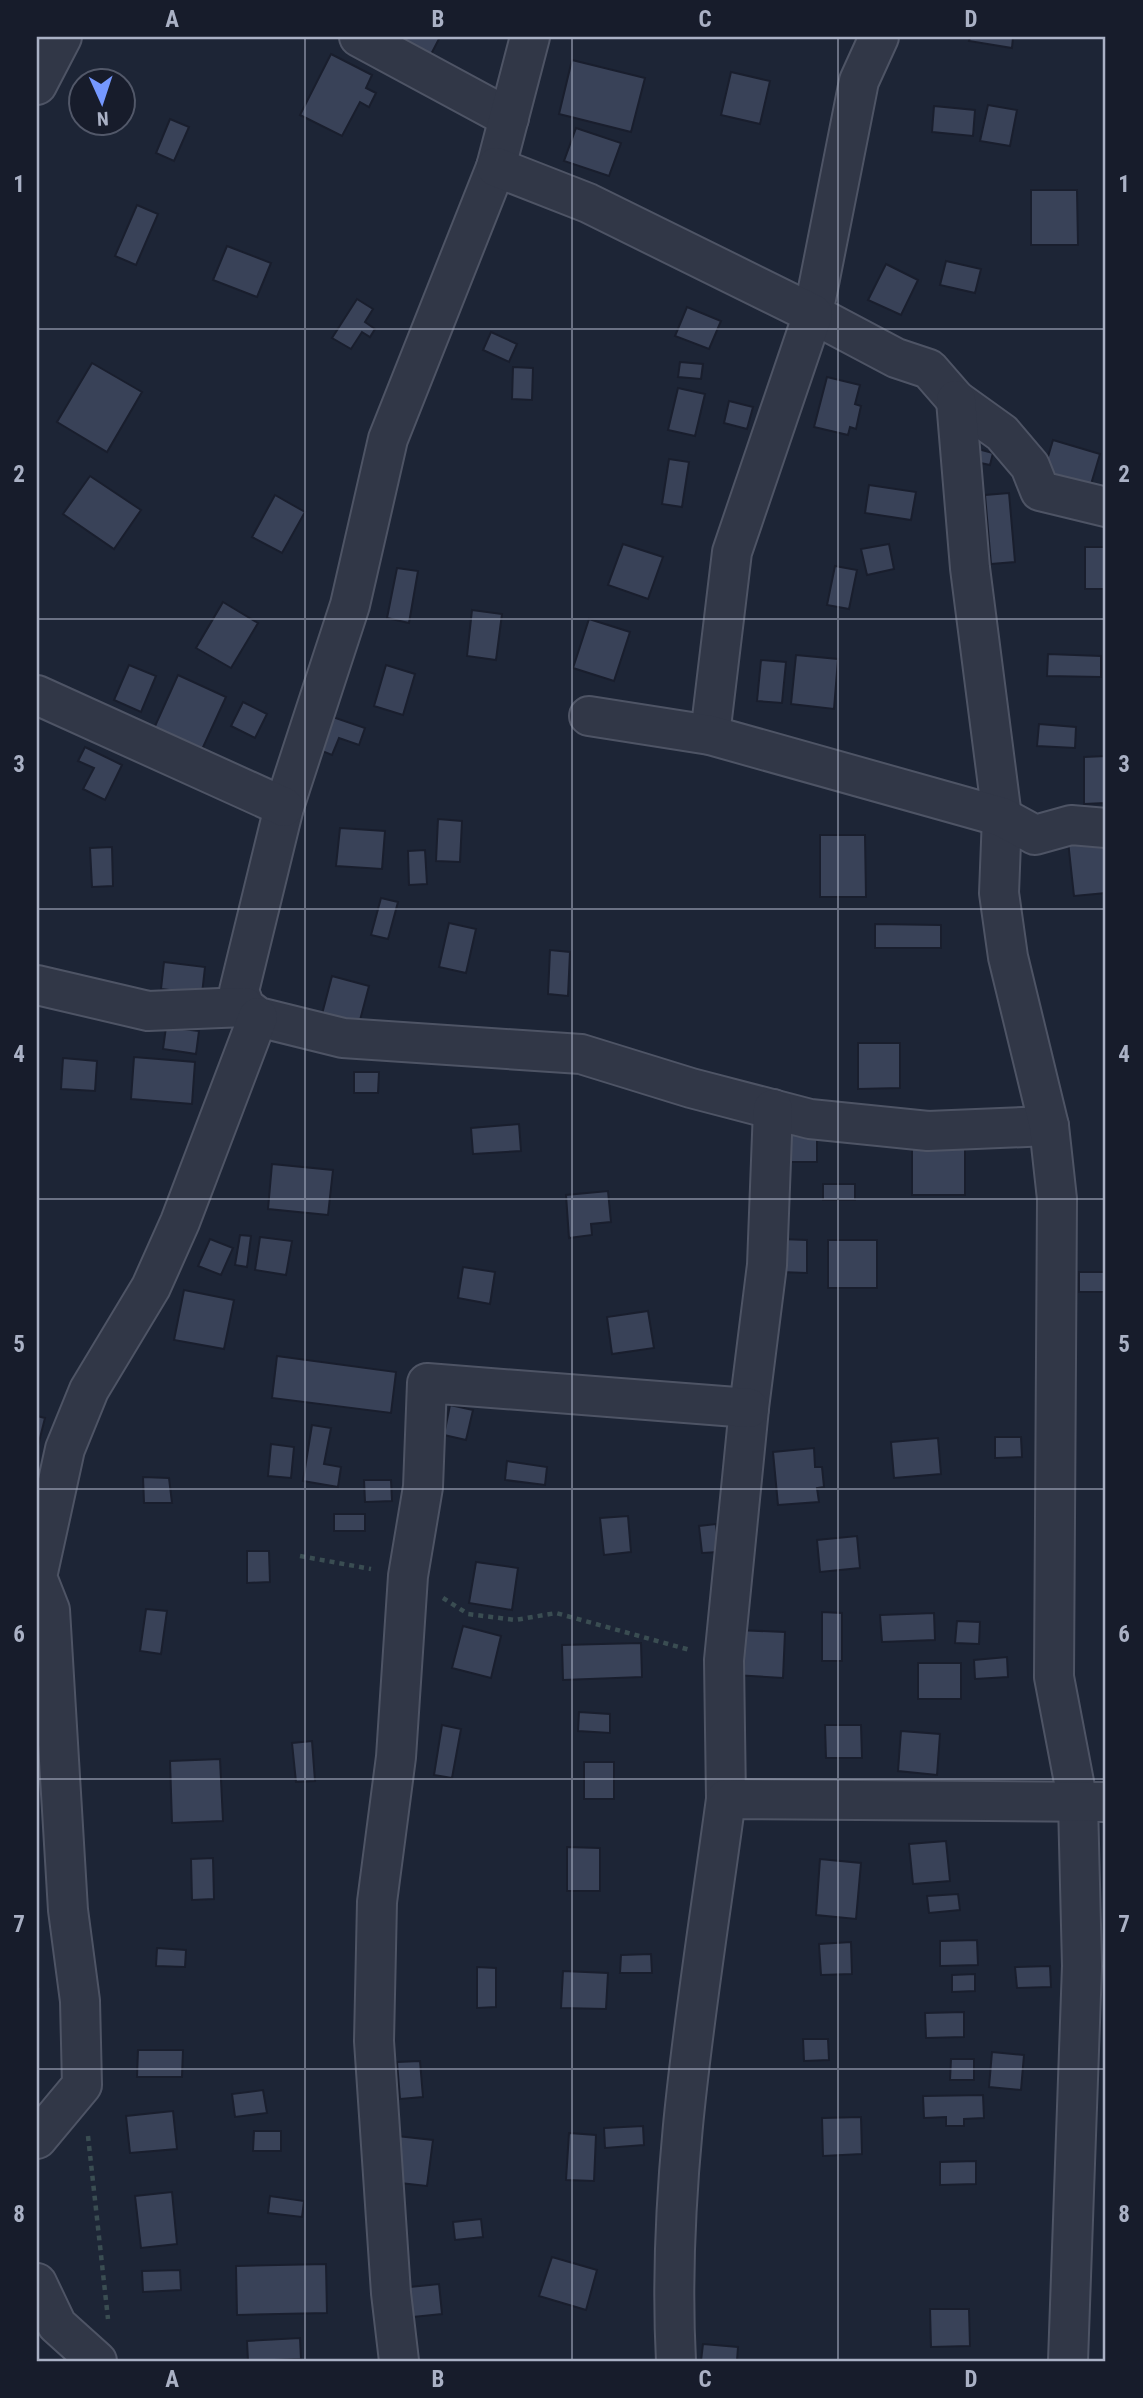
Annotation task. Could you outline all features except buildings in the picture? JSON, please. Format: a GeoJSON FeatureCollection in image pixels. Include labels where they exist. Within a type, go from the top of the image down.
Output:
{"type":"FeatureCollection","features":[{"type":"Feature","properties":{"kind":"street"},"geometry":{"type":"LineString","coordinates":[[37,85],[62,37]]}},
{"type":"Feature","properties":{"kind":"street"},"geometry":{"type":"LineString","coordinates":[[359,37],[509,118]]}},
{"type":"Feature","properties":{"kind":"street"},"geometry":{"type":"LineString","coordinates":[[252,1012],[239,991],[284,807],[350,606],[388,439],[496,167],[530,37]]}},
{"type":"Feature","properties":{"kind":"street"},"geometry":{"type":"LineString","coordinates":[[710,735],[732,552],[813,314],[859,82],[879,37]]}},
{"type":"Feature","properties":{"kind":"street"},"geometry":{"type":"LineString","coordinates":[[496,167],[588,203],[896,358],[929,369],[956,400],[1002,433],[1030,466],[1040,491],[1106,507]]}},
{"type":"Feature","properties":{"kind":"street"},"geometry":{"type":"LineString","coordinates":[[956,400],[970,568],[1002,817],[999,893],[1008,957],[1049,1126],[1057,1199],[1054,1677],[1092,1803],[1082,1966],[1068,2361]]}},
{"type":"Feature","properties":{"kind":"street"},"geometry":{"type":"LineString","coordinates":[[37,695],[284,807]]}},
{"type":"Feature","properties":{"kind":"street"},"geometry":{"type":"LineString","coordinates":[[589,716],[710,735],[1002,817],[1035,835],[1071,825],[1106,828]]}},
{"type":"Feature","properties":{"kind":"street"},"geometry":{"type":"LineString","coordinates":[[37,985],[148,1011],[252,1012],[342,1038],[580,1054],[691,1088],[810,1119],[928,1131],[1049,1126]]}},
{"type":"Feature","properties":{"kind":"street"},"geometry":{"type":"LineString","coordinates":[[37,2139],[82,2085],[80,2001],[68,1910],[50,1610],[37,1577],[65,1449],[89,1390],[151,1287],[180,1222],[252,1012]]}},
{"type":"Feature","properties":{"kind":"street"},"geometry":{"type":"LineString","coordinates":[[676,2361],[674,2230],[692,2056],[726,1799],[724,1660],[749,1408],[767,1265],[774,1109]]}},
{"type":"Feature","properties":{"kind":"street"},"geometry":{"type":"LineString","coordinates":[[399,2361],[391,2293],[374,2041],[377,1902],[396,1757],[408,1576],[423,1488],[427,1383],[749,1408]]}},
{"type":"Feature","properties":{"kind":"street"},"geometry":{"type":"LineString","coordinates":[[726,1799],[1092,1803]]}},
{"type":"Feature","properties":{"kind":"street"},"geometry":{"type":"LineString","coordinates":[[37,2283],[57,2325],[97,2361]]}},
{"type":"Feature","properties":{"kind":"path"},"geometry":{"type":"LineString","coordinates":[[300,1556],[408,1576],[468,1614],[515,1620],[556,1613],[724,1660]]}},
{"type":"Feature","properties":{"kind":"path"},"geometry":{"type":"LineString","coordinates":[[82,2085],[108,2323]]}}]}
